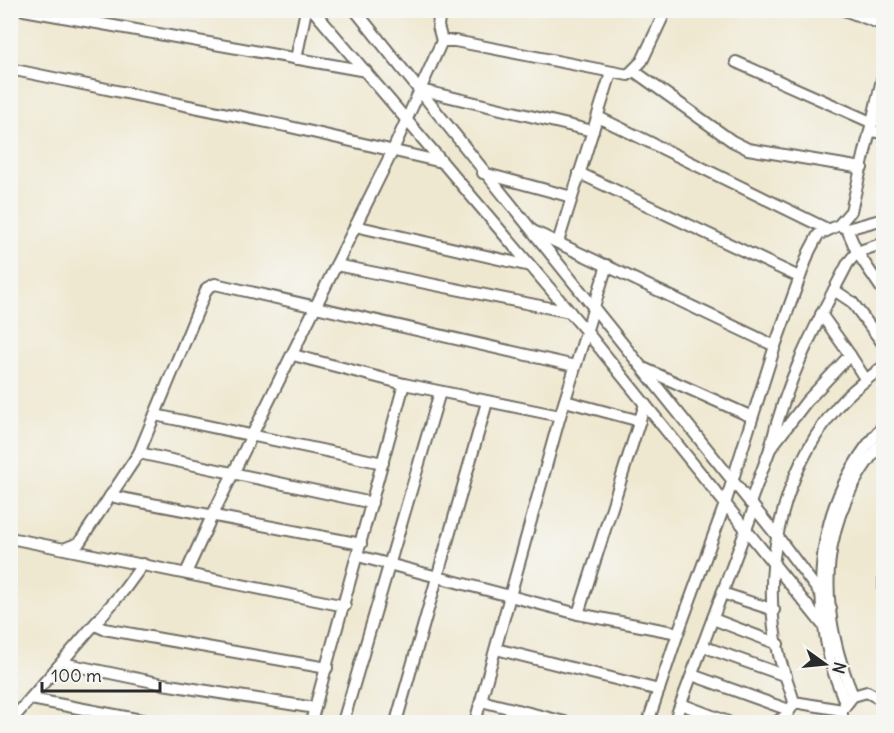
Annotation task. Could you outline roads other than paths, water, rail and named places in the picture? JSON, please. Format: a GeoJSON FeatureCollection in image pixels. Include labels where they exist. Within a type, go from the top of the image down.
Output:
{"type":"FeatureCollection","features":[{"type":"Feature","properties":{"kind":"street"},"geometry":{"type":"LineString","coordinates":[[24,10],[366,71]]}},
{"type":"Feature","properties":{"kind":"street"},"geometry":{"type":"LineString","coordinates":[[296,59],[306,10]]}},
{"type":"Feature","properties":{"kind":"street"},"geometry":{"type":"LineString","coordinates":[[313,10],[586,331],[835,640]]}},
{"type":"Feature","properties":{"kind":"street"},"geometry":{"type":"LineString","coordinates":[[186,573],[420,92],[441,41],[438,26],[440,10]]}},
{"type":"Feature","properties":{"kind":"street"},"geometry":{"type":"LineString","coordinates":[[844,10],[884,26]]}},
{"type":"Feature","properties":{"kind":"street"},"geometry":{"type":"LineString","coordinates":[[441,41],[455,40],[628,75],[634,71],[665,11]]}},
{"type":"Feature","properties":{"kind":"street"},"geometry":{"type":"LineString","coordinates":[[360,13],[483,173],[777,536],[831,608]]}},
{"type":"Feature","properties":{"kind":"street"},"geometry":{"type":"LineString","coordinates":[[736,62],[884,133]]}},
{"type":"Feature","properties":{"kind":"street"},"geometry":{"type":"LineString","coordinates":[[10,69],[286,126],[442,162]]}},
{"type":"Feature","properties":{"kind":"street"},"geometry":{"type":"LineString","coordinates":[[634,71],[732,141],[748,149],[862,168]]}},
{"type":"Feature","properties":{"kind":"street"},"geometry":{"type":"LineString","coordinates":[[843,227],[851,211],[884,71]]}},
{"type":"Feature","properties":{"kind":"street"},"geometry":{"type":"LineString","coordinates":[[557,264],[572,197],[611,73]]}},
{"type":"Feature","properties":{"kind":"street"},"geometry":{"type":"LineString","coordinates":[[420,92],[593,131]]}},
{"type":"Feature","properties":{"kind":"street"},"geometry":{"type":"LineString","coordinates":[[598,117],[827,229]]}},
{"type":"Feature","properties":{"kind":"street"},"geometry":{"type":"LineString","coordinates":[[483,173],[514,179],[572,197]]}},
{"type":"Feature","properties":{"kind":"street"},"geometry":{"type":"LineString","coordinates":[[579,173],[800,277]]}},
{"type":"Feature","properties":{"kind":"street"},"geometry":{"type":"LineString","coordinates":[[648,723],[725,504],[775,346],[818,235],[827,229],[884,219]]}},
{"type":"Feature","properties":{"kind":"street"},"geometry":{"type":"LineString","coordinates":[[355,226],[530,266]]}},
{"type":"Feature","properties":{"kind":"street"},"geometry":{"type":"LineString","coordinates":[[843,227],[884,292]]}},
{"type":"Feature","properties":{"kind":"street"},"geometry":{"type":"LineString","coordinates":[[529,229],[775,346]]}},
{"type":"Feature","properties":{"kind":"street"},"geometry":{"type":"LineString","coordinates":[[674,723],[746,530],[781,404],[821,314],[848,263],[857,252],[884,243]]}},
{"type":"Feature","properties":{"kind":"street"},"geometry":{"type":"LineString","coordinates":[[336,265],[570,312]]}},
{"type":"Feature","properties":{"kind":"street"},"geometry":{"type":"LineString","coordinates":[[475,723],[560,416],[607,265]]}},
{"type":"Feature","properties":{"kind":"street"},"geometry":{"type":"LineString","coordinates":[[66,548],[79,543],[139,453],[210,286],[219,284],[316,309],[575,366]]}},
{"type":"Feature","properties":{"kind":"street"},"geometry":{"type":"LineString","coordinates":[[834,290],[852,302],[884,345]]}},
{"type":"Feature","properties":{"kind":"street"},"geometry":{"type":"LineString","coordinates":[[821,314],[866,380]]}},
{"type":"Feature","properties":{"kind":"street"},"geometry":{"type":"LineString","coordinates":[[293,355],[404,384],[560,416]]}},
{"type":"Feature","properties":{"kind":"street"},"geometry":{"type":"LineString","coordinates":[[770,448],[806,402],[850,355]]}},
{"type":"Feature","properties":{"kind":"street"},"geometry":{"type":"LineString","coordinates":[[792,706],[778,644],[774,610],[774,563],[777,536],[787,496],[807,450],[833,411],[884,366]]}},
{"type":"Feature","properties":{"kind":"street"},"geometry":{"type":"LineString","coordinates":[[640,367],[752,417]]}},
{"type":"Feature","properties":{"kind":"street"},"geometry":{"type":"LineString","coordinates":[[311,723],[345,606],[404,384]]}},
{"type":"Feature","properties":{"kind":"street"},"geometry":{"type":"LineString","coordinates":[[344,723],[440,392]]}},
{"type":"Feature","properties":{"kind":"street"},"geometry":{"type":"LineString","coordinates":[[565,401],[639,421]]}},
{"type":"Feature","properties":{"kind":"street"},"geometry":{"type":"LineString","coordinates":[[396,723],[440,577],[488,402]]}},
{"type":"Feature","properties":{"kind":"street"},"geometry":{"type":"LineString","coordinates":[[578,614],[645,404]]}},
{"type":"Feature","properties":{"kind":"street"},"geometry":{"type":"LineString","coordinates":[[155,415],[383,464]]}},
{"type":"Feature","properties":{"kind":"street"},"geometry":{"type":"LineString","coordinates":[[847,703],[830,662],[825,628],[821,594],[825,537],[832,508],[843,482],[859,456],[884,425]]}},
{"type":"Feature","properties":{"kind":"street"},"geometry":{"type":"LineString","coordinates":[[843,723],[847,703],[835,640],[829,570],[839,512],[865,462],[884,440]]}},
{"type":"Feature","properties":{"kind":"street"},"geometry":{"type":"LineString","coordinates":[[139,453],[234,471],[372,503]]}},
{"type":"Feature","properties":{"kind":"street"},"geometry":{"type":"LineString","coordinates":[[110,496],[361,544]]}},
{"type":"Feature","properties":{"kind":"street"},"geometry":{"type":"LineString","coordinates":[[10,538],[345,606]]}},
{"type":"Feature","properties":{"kind":"street"},"geometry":{"type":"LineString","coordinates":[[358,556],[578,614],[678,633]]}},
{"type":"Feature","properties":{"kind":"street"},"geometry":{"type":"LineString","coordinates":[[10,722],[143,564]]}},
{"type":"Feature","properties":{"kind":"street"},"geometry":{"type":"LineString","coordinates":[[884,570],[884,610]]}},
{"type":"Feature","properties":{"kind":"street"},"geometry":{"type":"LineString","coordinates":[[722,593],[774,610]]}},
{"type":"Feature","properties":{"kind":"street"},"geometry":{"type":"LineString","coordinates":[[713,619],[778,644]]}},
{"type":"Feature","properties":{"kind":"street"},"geometry":{"type":"LineString","coordinates":[[94,625],[104,629],[327,668]]}},
{"type":"Feature","properties":{"kind":"street"},"geometry":{"type":"LineString","coordinates":[[702,646],[786,676]]}},
{"type":"Feature","properties":{"kind":"street"},"geometry":{"type":"LineString","coordinates":[[495,649],[659,690]]}},
{"type":"Feature","properties":{"kind":"street"},"geometry":{"type":"LineString","coordinates":[[62,663],[163,684],[315,708]]}},
{"type":"Feature","properties":{"kind":"street"},"geometry":{"type":"LineString","coordinates":[[692,675],[792,706],[847,703],[867,692],[884,700]]}},
{"type":"Feature","properties":{"kind":"street"},"geometry":{"type":"LineString","coordinates":[[31,699],[152,723]]}},
{"type":"Feature","properties":{"kind":"street"},"geometry":{"type":"LineString","coordinates":[[481,701],[565,723]]}},
{"type":"Feature","properties":{"kind":"street"},"geometry":{"type":"LineString","coordinates":[[681,704],[728,723]]}},
{"type":"Feature","properties":{"kind":"street"},"geometry":{"type":"LineString","coordinates":[[776,723],[792,706]]}}]}
